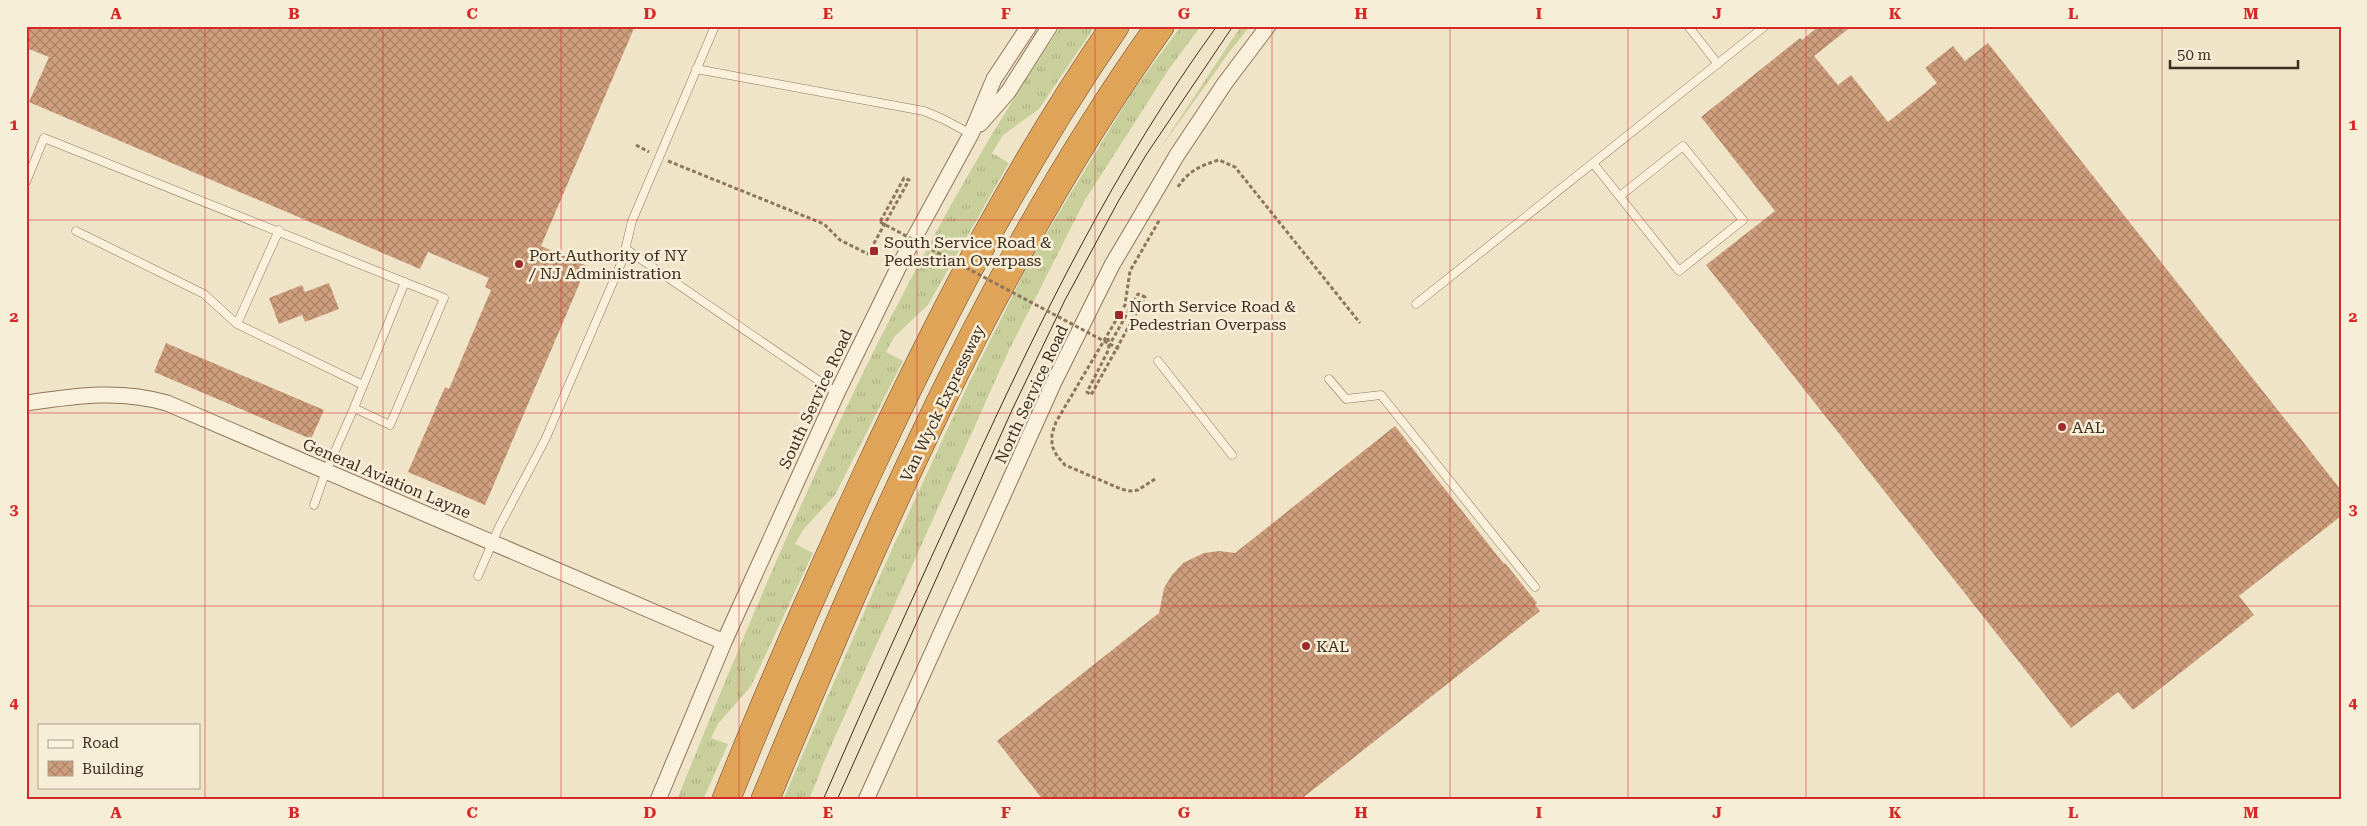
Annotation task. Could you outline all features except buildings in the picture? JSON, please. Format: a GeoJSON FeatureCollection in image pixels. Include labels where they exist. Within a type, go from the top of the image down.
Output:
{"type":"FeatureCollection","features":[{"type":"Feature","properties":{"kind":"highway"},"geometry":{"type":"LineString","coordinates":[[726,800],[814,591],[939,324],[1028,161],[1115,26]]}},
{"type":"Feature","properties":{"kind":"highway","name":"Van Wyck Expressway"},"geometry":{"type":"LineString","coordinates":[[765,800],[871,554],[977,330],[1056,186],[1122,80],[1160,26]]}},
{"type":"Feature","properties":{"kind":"street","name":"South Service Road"},"geometry":{"type":"LineString","coordinates":[[658,800],[724,642],[837,393],[900,264],[971,134],[994,79],[1029,26]]}},
{"type":"Feature","properties":{"kind":"street"},"geometry":{"type":"LineString","coordinates":[[971,134],[1008,92],[1050,26]]}},
{"type":"Feature","properties":{"kind":"street","name":"North Service Road"},"geometry":{"type":"LineString","coordinates":[[866,800],[1054,382],[1089,310],[1154,190],[1226,83],[1268,26]]}},
{"type":"Feature","properties":{"kind":"street","name":"General Aviation Layne"},"geometry":{"type":"LineString","coordinates":[[26,403],[106,393],[148,397],[193,413],[724,642]]}},
{"type":"Feature","properties":{"kind":"lane"},"geometry":{"type":"LineString","coordinates":[[478,576],[492,542],[545,440],[626,249],[632,221],[658,157],[715,26]]}},
{"type":"Feature","properties":{"kind":"lane"},"geometry":{"type":"LineString","coordinates":[[1688,26],[1718,64]]}},
{"type":"Feature","properties":{"kind":"lane"},"geometry":{"type":"LineString","coordinates":[[1416,304],[1765,26]]}},
{"type":"Feature","properties":{"kind":"lane"},"geometry":{"type":"LineString","coordinates":[[696,69],[924,111],[971,134]]}},
{"type":"Feature","properties":{"kind":"lane"},"geometry":{"type":"LineString","coordinates":[[26,182],[44,138],[444,298],[390,425],[354,408]]}},
{"type":"Feature","properties":{"kind":"lane"},"geometry":{"type":"LineString","coordinates":[[1593,163],[1679,271],[1743,220],[1683,146],[1620,196]]}},
{"type":"Feature","properties":{"kind":"lane"},"geometry":{"type":"LineString","coordinates":[[237,324],[278,230]]}},
{"type":"Feature","properties":{"kind":"lane"},"geometry":{"type":"LineString","coordinates":[[76,231],[204,294],[237,324],[362,385]]}},
{"type":"Feature","properties":{"kind":"lane"},"geometry":{"type":"LineString","coordinates":[[626,249],[837,393]]}},
{"type":"Feature","properties":{"kind":"lane"},"geometry":{"type":"LineString","coordinates":[[314,505],[326,471],[354,408],[405,282]]}},
{"type":"Feature","properties":{"kind":"lane"},"geometry":{"type":"LineString","coordinates":[[1158,361],[1232,455]]}},
{"type":"Feature","properties":{"kind":"lane"},"geometry":{"type":"LineString","coordinates":[[1330,379],[1346,399],[1381,395],[1535,587]]}},
{"type":"Feature","properties":{"kind":"path"},"geometry":{"type":"LineString","coordinates":[[636,145],[658,157],[824,224],[840,240],[868,254],[909,180],[904,178],[880,222],[1110,344],[1119,349]]}},
{"type":"Feature","properties":{"kind":"path"},"geometry":{"type":"LineString","coordinates":[[1175,193],[1184,179],[1200,166],[1219,160],[1235,166],[1360,323]]}},
{"type":"Feature","properties":{"kind":"path"},"geometry":{"type":"LineString","coordinates":[[1155,479],[1138,490],[1121,489],[1065,465],[1056,456],[1052,446],[1052,434],[1056,422],[1108,337],[1125,305],[1130,271],[1161,216]]}},
{"type":"Feature","properties":{"kind":"path"},"geometry":{"type":"LineString","coordinates":[[1108,337],[1109,349],[1086,392],[1092,395],[1145,297],[1138,294],[1110,344]]}},
{"type":"Feature","properties":{"kind":"green space"},"geometry":{"type":"Polygon","coordinates":[[[1061,26],[1095,26],[1039,109],[1003,135],[992,153],[1009,163],[928,305],[894,337],[886,352],[903,361],[835,495],[803,530],[795,544],[813,553],[751,686],[718,724],[711,738],[728,744],[703,800],[677,800],[717,700],[803,501],[897,305],[948,210],[1003,116],[1061,26]]]}},
{"type":"Feature","properties":{"kind":"green space"},"geometry":{"type":"Polygon","coordinates":[[[1181,26],[1201,26],[1169,69],[1085,200],[1009,350],[826,757],[809,800],[783,800],[882,571],[966,389],[1032,257],[1133,91],[1181,26]]]}},
{"type":"Feature","properties":{"kind":"green space"},"geometry":{"type":"Polygon","coordinates":[[[1241,26],[1250,26],[1157,153],[1241,26]]]}},
{"type":"Feature","properties":{"kind":"tram line"},"geometry":{"type":"LineString","coordinates":[[823,800],[968,477],[1023,360],[1081,245],[1145,133],[1217,26]]}},
{"type":"Feature","properties":{"kind":"tram line"},"geometry":{"type":"LineString","coordinates":[[837,800],[1012,410],[1065,300],[1119,200],[1146,155],[1233,26]]}},
{"type":"Feature","properties":{"kind":"place","name":"South Service Road & Pedestrian Overpass"},"geometry":{"type":"Point","coordinates":[874,251]}},
{"type":"Feature","properties":{"kind":"place","name":"Port Authority of NY / NJ Administration"},"geometry":{"type":"Point","coordinates":[519,264]}},
{"type":"Feature","properties":{"kind":"place","name":"North Service Road & Pedestrian Overpass"},"geometry":{"type":"Point","coordinates":[1119,315]}},
{"type":"Feature","properties":{"kind":"place","name":"AAL"},"geometry":{"type":"Point","coordinates":[2062,427]}},
{"type":"Feature","properties":{"kind":"place","name":"KAL"},"geometry":{"type":"Point","coordinates":[1306,646]}}]}
